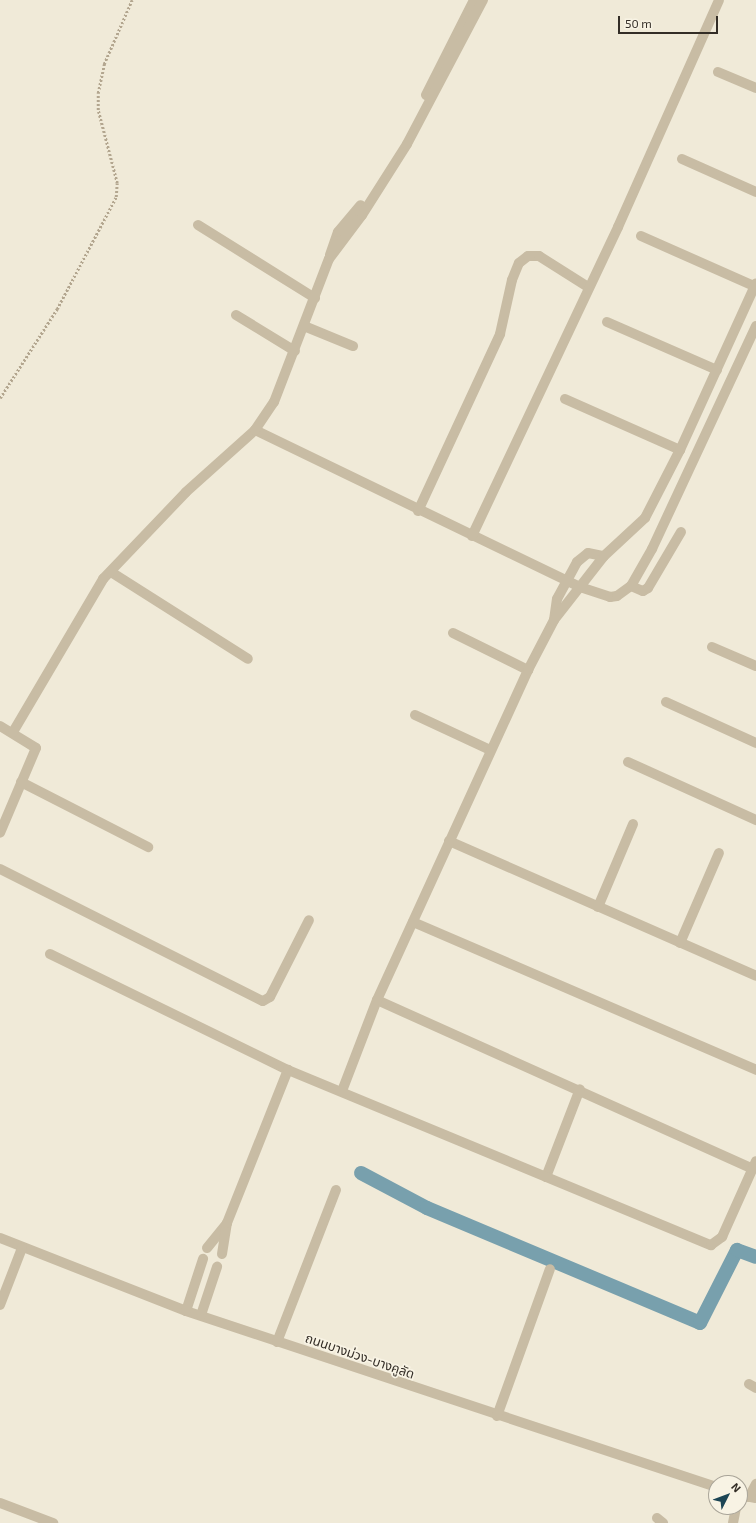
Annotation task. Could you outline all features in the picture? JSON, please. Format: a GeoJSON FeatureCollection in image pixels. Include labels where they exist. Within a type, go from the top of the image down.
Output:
{"type":"FeatureCollection","features":[{"type":"Feature","properties":{"kind":"street"},"geometry":{"type":"LineString","coordinates":[[13,732],[78,617],[111,572],[186,492],[255,430],[274,402],[315,298],[338,232],[358,209],[408,130],[474,0]]}},
{"type":"Feature","properties":{"kind":"street"},"geometry":{"type":"LineString","coordinates":[[329,259],[362,215],[407,144],[483,0]]}},
{"type":"Feature","properties":{"kind":"street"},"geometry":{"type":"LineString","coordinates":[[472,536],[719,0]]}},
{"type":"Feature","properties":{"kind":"street"},"geometry":{"type":"LineString","coordinates":[[718,72],[756,88]]}},
{"type":"Feature","properties":{"kind":"street"},"geometry":{"type":"LineString","coordinates":[[682,159],[756,192]]}},
{"type":"Feature","properties":{"kind":"street"},"geometry":{"type":"LineString","coordinates":[[198,225],[315,298]]}},
{"type":"Feature","properties":{"kind":"street"},"geometry":{"type":"LineString","coordinates":[[342,1090],[377,1000],[490,750],[528,670],[554,620],[604,556],[645,518],[680,450],[755,284],[641,236]]}},
{"type":"Feature","properties":{"kind":"street"},"geometry":{"type":"LineString","coordinates":[[418,511],[500,334],[512,280],[519,263],[528,256],[539,256],[588,287]]}},
{"type":"Feature","properties":{"kind":"street"},"geometry":{"type":"LineString","coordinates":[[236,315],[295,351]]}},
{"type":"Feature","properties":{"kind":"street"},"geometry":{"type":"LineString","coordinates":[[607,322],[717,370]]}},
{"type":"Feature","properties":{"kind":"street"},"geometry":{"type":"LineString","coordinates":[[304,326],[353,346]]}},
{"type":"Feature","properties":{"kind":"street"},"geometry":{"type":"LineString","coordinates":[[255,430],[418,511],[580,587],[610,597],[631,586],[652,549],[756,326]]}},
{"type":"Feature","properties":{"kind":"street"},"geometry":{"type":"LineString","coordinates":[[565,399],[680,450]]}},
{"type":"Feature","properties":{"kind":"street"},"geometry":{"type":"LineString","coordinates":[[631,586],[643,591],[648,588],[681,532]]}},
{"type":"Feature","properties":{"kind":"street"},"geometry":{"type":"LineString","coordinates":[[554,620],[557,599],[565,580],[583,556],[604,556]]}},
{"type":"Feature","properties":{"kind":"street"},"geometry":{"type":"LineString","coordinates":[[111,572],[248,659]]}},
{"type":"Feature","properties":{"kind":"street"},"geometry":{"type":"LineString","coordinates":[[453,633],[528,670]]}},
{"type":"Feature","properties":{"kind":"street"},"geometry":{"type":"LineString","coordinates":[[712,647],[756,666]]}},
{"type":"Feature","properties":{"kind":"street"},"geometry":{"type":"LineString","coordinates":[[666,702],[756,743]]}},
{"type":"Feature","properties":{"kind":"street"},"geometry":{"type":"LineString","coordinates":[[415,715],[490,750]]}},
{"type":"Feature","properties":{"kind":"street"},"geometry":{"type":"LineString","coordinates":[[0,726],[13,732],[36,748],[0,833]]}},
{"type":"Feature","properties":{"kind":"street"},"geometry":{"type":"LineString","coordinates":[[628,762],[756,820]]}},
{"type":"Feature","properties":{"kind":"street"},"geometry":{"type":"LineString","coordinates":[[21,782],[148,847]]}},
{"type":"Feature","properties":{"kind":"street"},"geometry":{"type":"LineString","coordinates":[[598,907],[633,824]]}},
{"type":"Feature","properties":{"kind":"street"},"geometry":{"type":"LineString","coordinates":[[449,841],[756,976]]}},
{"type":"Feature","properties":{"kind":"street"},"geometry":{"type":"LineString","coordinates":[[680,943],[719,853]]}},
{"type":"Feature","properties":{"kind":"street"},"geometry":{"type":"LineString","coordinates":[[0,869],[263,1001],[270,997],[310,920]]}},
{"type":"Feature","properties":{"kind":"street"},"geometry":{"type":"LineString","coordinates":[[413,922],[756,1070]]}},
{"type":"Feature","properties":{"kind":"street"},"geometry":{"type":"LineString","coordinates":[[50,954],[288,1070],[342,1090],[546,1177],[711,1245],[722,1236],[754,1165],[377,1000]]}},
{"type":"Feature","properties":{"kind":"street"},"geometry":{"type":"LineString","coordinates":[[222,1254],[227,1223],[288,1070]]}},
{"type":"Feature","properties":{"kind":"street"},"geometry":{"type":"LineString","coordinates":[[546,1177],[580,1089]]}},
{"type":"Feature","properties":{"kind":"street"},"geometry":{"type":"LineString","coordinates":[[278,1342],[336,1190]]}},
{"type":"Feature","properties":{"kind":"street"},"geometry":{"type":"LineString","coordinates":[[207,1248],[227,1223]]}},
{"type":"Feature","properties":{"kind":"street","name":"ถนนบางม่วง-บางคูลัด"},"geometry":{"type":"LineString","coordinates":[[0,1238],[22,1248],[186,1311],[497,1416],[708,1484]]}},
{"type":"Feature","properties":{"kind":"street"},"geometry":{"type":"LineString","coordinates":[[0,1305],[22,1248]]}},
{"type":"Feature","properties":{"kind":"street"},"geometry":{"type":"LineString","coordinates":[[186,1311],[203,1259]]}},
{"type":"Feature","properties":{"kind":"street"},"geometry":{"type":"LineString","coordinates":[[201,1315],[217,1267]]}},
{"type":"Feature","properties":{"kind":"street"},"geometry":{"type":"LineString","coordinates":[[497,1416],[550,1269]]}},
{"type":"Feature","properties":{"kind":"street"},"geometry":{"type":"LineString","coordinates":[[748,1497],[756,1484]]}},
{"type":"Feature","properties":{"kind":"street"},"geometry":{"type":"LineString","coordinates":[[0,1503],[53,1523]]}},
{"type":"Feature","properties":{"kind":"path"},"geometry":{"type":"LineString","coordinates":[[0,398],[57,309],[116,197],[116,184],[98,110],[98,93],[112,42],[132,0]]}},
{"type":"Feature","properties":{"kind":"waterway"},"geometry":{"type":"LineString","coordinates":[[361,1173],[427,1208],[700,1323],[737,1250],[756,1257]]}}]}
